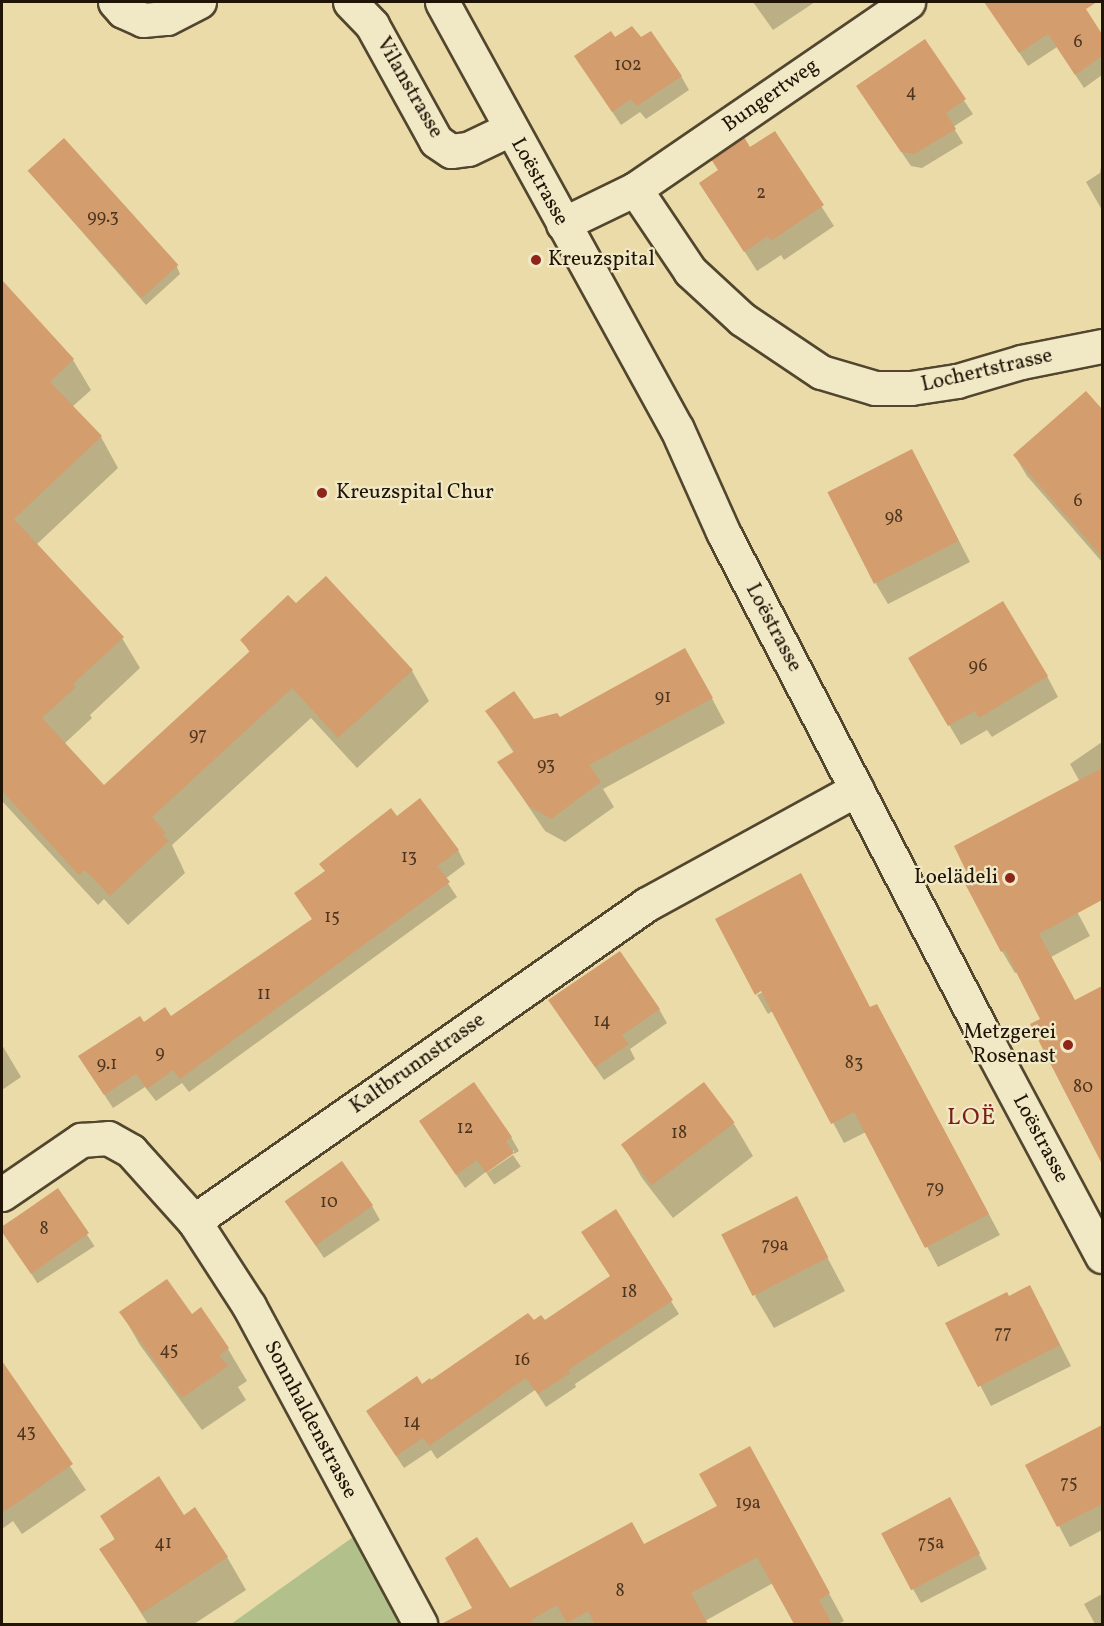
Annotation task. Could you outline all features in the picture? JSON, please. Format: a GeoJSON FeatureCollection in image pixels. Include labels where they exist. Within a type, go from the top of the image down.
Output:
{"type":"FeatureCollection","features":[{"type":"Feature","properties":{"kind":"street"},"geometry":{"type":"LineString","coordinates":[[115,2],[123,11],[143,20],[167,18],[199,2]]}},
{"type":"Feature","properties":{"kind":"street","name":"Vilanstrasse"},"geometry":{"type":"LineString","coordinates":[[350,2],[372,24],[436,141],[451,151],[468,149],[510,129]]}},
{"type":"Feature","properties":{"kind":"street","name":"Loëstrasse"},"geometry":{"type":"LineString","coordinates":[[442,2],[562,224],[625,331],[672,419],[723,532],[1102,1256]]}},
{"type":"Feature","properties":{"kind":"street","name":"Bungertweg"},"geometry":{"type":"LineString","coordinates":[[635,189],[908,2]]}},
{"type":"Feature","properties":{"kind":"street"},"geometry":{"type":"LineString","coordinates":[[562,224],[635,189]]}},
{"type":"Feature","properties":{"kind":"street","name":"Lochertstrasse"},"geometry":{"type":"LineString","coordinates":[[635,189],[690,271],[742,319],[821,372],[875,388],[910,388],[957,381],[1021,362],[1102,346]]}},
{"type":"Feature","properties":{"kind":"street","name":"Kaltbrunnstrasse"},"geometry":{"type":"LineString","coordinates":[[194,1221],[647,904],[856,789]]}},
{"type":"Feature","properties":{"kind":"street"},"geometry":{"type":"LineString","coordinates":[[2,1194],[81,1140],[94,1137],[108,1138],[131,1151],[194,1221]]}},
{"type":"Feature","properties":{"kind":"street","name":"Sonnhaldenstrasse"},"geometry":{"type":"LineString","coordinates":[[194,1221],[249,1306],[420,1624]]}},
{"type":"Feature","properties":{"kind":"green space"},"geometry":{"type":"Polygon","coordinates":[[[356,1535],[400,1624],[231,1624],[356,1535]]]}},
{"type":"Feature","properties":{"kind":"building"},"geometry":{"type":"Polygon","coordinates":[[[984,2],[1097,2],[1086,9],[1102,34],[1102,56],[1075,75],[1048,34],[1019,53],[984,2]]]}},
{"type":"Feature","properties":{"kind":"building"},"geometry":{"type":"Polygon","coordinates":[[[632,26],[641,37],[651,31],[682,76],[637,106],[631,99],[612,112],[574,56],[611,31],[615,37],[632,26]]]}},
{"type":"Feature","properties":{"kind":"building"},"geometry":{"type":"Polygon","coordinates":[[[925,39],[966,99],[946,113],[956,129],[914,154],[901,152],[856,86],[925,39]]]}},
{"type":"Feature","properties":{"kind":"building"},"geometry":{"type":"Polygon","coordinates":[[[775,131],[824,205],[771,241],[768,236],[744,252],[699,183],[718,170],[711,159],[744,137],[750,147],[775,131]]]}},
{"type":"Feature","properties":{"kind":"building"},"geometry":{"type":"Polygon","coordinates":[[[64,138],[178,265],[142,298],[28,171],[64,138]]]}},
{"type":"Feature","properties":{"kind":"building"},"geometry":{"type":"Polygon","coordinates":[[[2,280],[74,359],[50,382],[102,436],[14,519],[124,637],[73,684],[76,687],[42,718],[104,785],[250,651],[240,640],[288,595],[296,603],[326,576],[413,670],[338,738],[292,688],[152,817],[166,833],[163,835],[169,841],[110,896],[85,870],[79,875],[2,791],[2,280]]]}},
{"type":"Feature","properties":{"kind":"building"},"geometry":{"type":"Polygon","coordinates":[[[1086,391],[1102,409],[1102,557],[1013,455],[1086,391]]]}},
{"type":"Feature","properties":{"kind":"building"},"geometry":{"type":"Polygon","coordinates":[[[912,449],[959,541],[874,584],[827,492],[912,449]]]}},
{"type":"Feature","properties":{"kind":"building"},"geometry":{"type":"Polygon","coordinates":[[[1003,601],[1048,676],[979,718],[975,711],[948,726],[908,658],[1003,601]]]}},
{"type":"Feature","properties":{"kind":"building"},"geometry":{"type":"Polygon","coordinates":[[[685,648],[713,698],[589,765],[601,782],[551,819],[529,806],[497,762],[515,751],[485,711],[514,691],[534,719],[557,713],[560,717],[685,648]]]}},
{"type":"Feature","properties":{"kind":"building"},"geometry":{"type":"Polygon","coordinates":[[[1102,768],[1102,900],[1039,934],[1075,1000],[1102,986],[1102,1164],[1030,1024],[1040,1019],[1005,950],[1001,952],[962,878],[968,875],[954,846],[1102,768]]]}},
{"type":"Feature","properties":{"kind":"building"},"geometry":{"type":"Polygon","coordinates":[[[420,798],[459,850],[437,866],[450,882],[180,1079],[173,1070],[147,1089],[136,1074],[104,1095],[78,1056],[140,1016],[144,1022],[165,1007],[171,1016],[312,919],[294,893],[325,871],[319,864],[391,808],[397,816],[420,798]]]}},
{"type":"Feature","properties":{"kind":"building"},"geometry":{"type":"Polygon","coordinates":[[[801,873],[870,1007],[877,1004],[989,1214],[925,1248],[854,1112],[831,1124],[761,991],[755,995],[715,919],[801,873]]]}},
{"type":"Feature","properties":{"kind":"building"},"geometry":{"type":"Polygon","coordinates":[[[620,951],[660,1009],[622,1035],[629,1044],[595,1067],[548,1000],[620,951]]]}},
{"type":"Feature","properties":{"kind":"building"},"geometry":{"type":"Polygon","coordinates":[[[474,1082],[512,1137],[506,1141],[514,1153],[486,1173],[477,1160],[456,1175],[419,1121],[474,1082]]]}},
{"type":"Feature","properties":{"kind":"building"},"geometry":{"type":"Polygon","coordinates":[[[704,1082],[735,1123],[652,1185],[621,1145],[704,1082]]]}},
{"type":"Feature","properties":{"kind":"building"},"geometry":{"type":"Polygon","coordinates":[[[342,1161],[373,1205],[316,1245],[285,1201],[342,1161]]]}},
{"type":"Feature","properties":{"kind":"building"},"geometry":{"type":"Polygon","coordinates":[[[58,1188],[89,1233],[31,1274],[2,1232],[2,1227],[58,1188]]]}},
{"type":"Feature","properties":{"kind":"building"},"geometry":{"type":"Polygon","coordinates":[[[797,1196],[828,1257],[753,1296],[721,1235],[797,1196]]]}},
{"type":"Feature","properties":{"kind":"building"},"geometry":{"type":"Polygon","coordinates":[[[616,1209],[673,1300],[568,1370],[570,1373],[538,1394],[526,1378],[429,1446],[423,1438],[396,1456],[366,1411],[417,1376],[422,1384],[430,1378],[431,1380],[528,1313],[534,1320],[541,1315],[545,1320],[610,1276],[581,1232],[616,1209]]]}},
{"type":"Feature","properties":{"kind":"building"},"geometry":{"type":"Polygon","coordinates":[[[167,1279],[192,1314],[201,1307],[229,1348],[219,1355],[228,1366],[182,1398],[119,1312],[167,1279]]]}},
{"type":"Feature","properties":{"kind":"building"},"geometry":{"type":"Polygon","coordinates":[[[1030,1285],[1060,1345],[978,1387],[945,1323],[1007,1292],[1009,1296],[1030,1285]]]}},
{"type":"Feature","properties":{"kind":"building"},"geometry":{"type":"Polygon","coordinates":[[[2,1361],[73,1464],[2,1513],[2,1361]]]}},
{"type":"Feature","properties":{"kind":"building"},"geometry":{"type":"Polygon","coordinates":[[[1102,1425],[1102,1504],[1057,1527],[1025,1465],[1102,1425]]]}},
{"type":"Feature","properties":{"kind":"building"},"geometry":{"type":"Polygon","coordinates":[[[750,1446],[830,1593],[819,1600],[832,1624],[794,1624],[757,1557],[691,1593],[708,1624],[595,1624],[588,1611],[567,1623],[557,1605],[531,1620],[534,1624],[441,1624],[472,1608],[445,1558],[477,1537],[510,1588],[632,1522],[644,1544],[717,1506],[699,1474],[750,1446]]]}},
{"type":"Feature","properties":{"kind":"building"},"geometry":{"type":"Polygon","coordinates":[[[159,1476],[184,1515],[195,1507],[228,1557],[142,1613],[99,1549],[115,1539],[100,1516],[159,1476]]]}},
{"type":"Feature","properties":{"kind":"building"},"geometry":{"type":"Polygon","coordinates":[[[950,1497],[980,1554],[911,1590],[881,1534],[950,1497]]]}},
{"type":"Feature","properties":{"kind":"place","name":"Kreuzspital"},"geometry":{"type":"Point","coordinates":[536,260]}},
{"type":"Feature","properties":{"kind":"place","name":"Kreuzspital Chur"},"geometry":{"type":"Point","coordinates":[322,493]}},
{"type":"Feature","properties":{"kind":"place","name":"Loelädeli"},"geometry":{"type":"Point","coordinates":[1010,878]}},
{"type":"Feature","properties":{"kind":"place","name":"Metzgerei Rosenast"},"geometry":{"type":"Point","coordinates":[1068,1045]}},
{"type":"Feature","properties":{"kind":"district","name":"LOË"},"geometry":{"type":"Point","coordinates":[972,1119]}}]}
